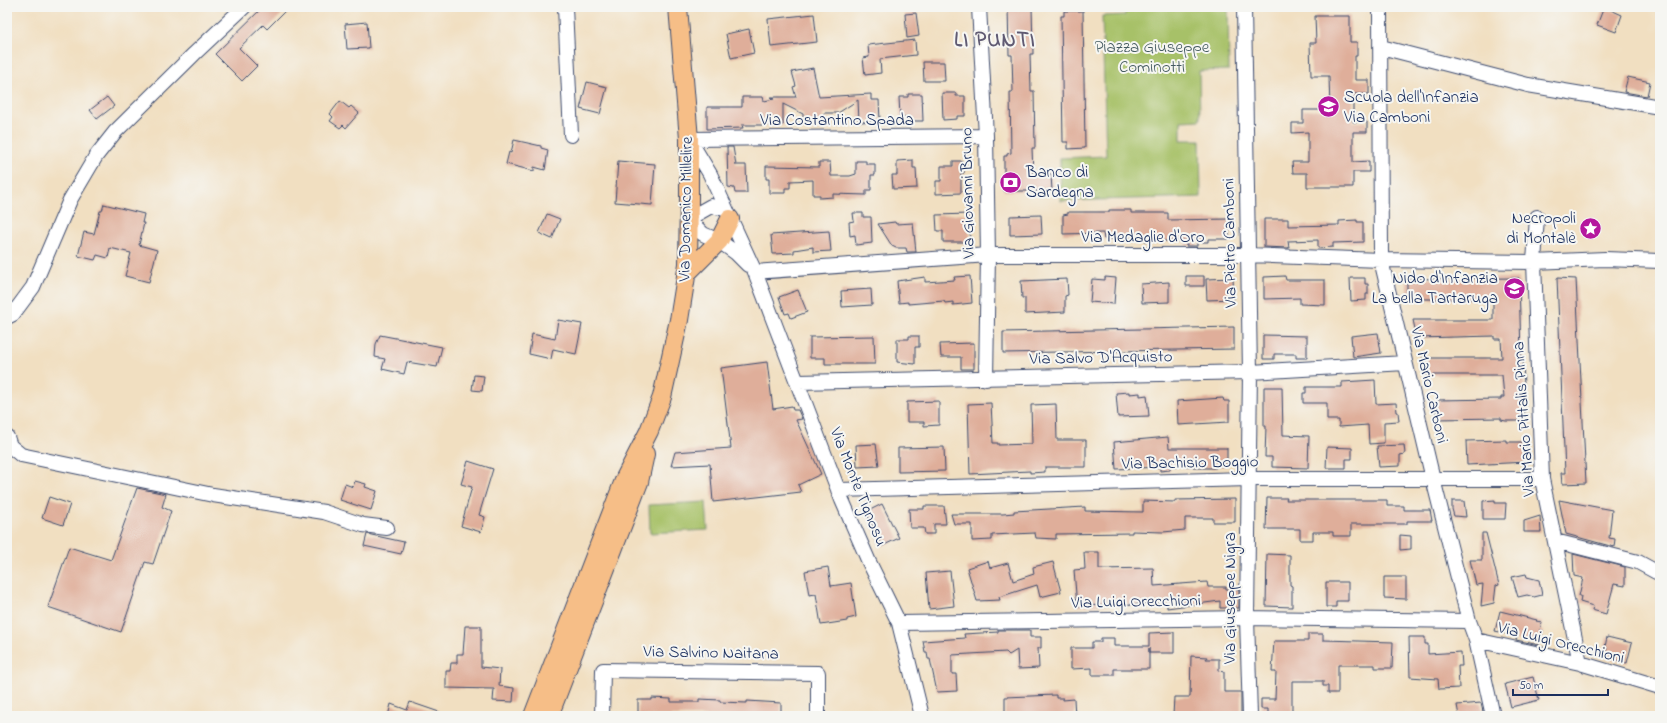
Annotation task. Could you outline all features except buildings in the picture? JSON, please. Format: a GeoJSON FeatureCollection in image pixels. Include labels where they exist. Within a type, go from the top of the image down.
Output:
{"type":"FeatureCollection","features":[{"type":"Feature","properties":{"kind":"main road","name":"Via Domenico Millelire"},"geometry":{"type":"LineString","coordinates":[[649,431],[662,397],[679,320],[688,264],[688,139],[678,7]]}},
{"type":"Feature","properties":{"kind":"main road"},"geometry":{"type":"LineString","coordinates":[[686,274],[719,242],[728,214]]}},
{"type":"Feature","properties":{"kind":"main road"},"geometry":{"type":"LineString","coordinates":[[533,716],[626,478],[649,431]]}},
{"type":"Feature","properties":{"kind":"main road"},"geometry":{"type":"LineString","coordinates":[[549,716],[639,482],[649,431]]}},
{"type":"Feature","properties":{"kind":"street"},"geometry":{"type":"LineString","coordinates":[[7,317],[13,314],[33,287],[70,200],[96,156],[115,132],[244,7]]}},
{"type":"Feature","properties":{"kind":"street"},"geometry":{"type":"LineString","coordinates":[[565,7],[571,136]]}},
{"type":"Feature","properties":{"kind":"street","name":"Via Giovanni Bruno"},"geometry":{"type":"LineString","coordinates":[[979,7],[986,136],[988,255],[986,378]]}},
{"type":"Feature","properties":{"kind":"street","name":"Via Pietro Camboni"},"geometry":{"type":"LineString","coordinates":[[1244,7],[1250,372],[1249,479]]}},
{"type":"Feature","properties":{"kind":"street","name":"Via Mario Carboni"},"geometry":{"type":"LineString","coordinates":[[1380,7],[1381,260],[1433,479],[1469,621],[1476,640],[1493,716]]}},
{"type":"Feature","properties":{"kind":"street"},"geometry":{"type":"LineString","coordinates":[[1381,47],[1528,84],[1660,107]]}},
{"type":"Feature","properties":{"kind":"street","name":"Via Costantino Spada"},"geometry":{"type":"LineString","coordinates":[[688,139],[986,136]]}},
{"type":"Feature","properties":{"kind":"street","name":"Via Monte Tignosu"},"geometry":{"type":"LineString","coordinates":[[688,139],[710,174],[755,272],[838,490],[869,562],[899,623],[922,716]]}},
{"type":"Feature","properties":{"kind":"street"},"geometry":{"type":"LineString","coordinates":[[688,219],[711,206],[728,214]]}},
{"type":"Feature","properties":{"kind":"street","name":"Via Mario Pittalis Pinna"},"geometry":{"type":"LineString","coordinates":[[1537,217],[1534,262],[1542,479],[1580,664]]}},
{"type":"Feature","properties":{"kind":"street","name":"Via Monte Tignosu"},"geometry":{"type":"LineString","coordinates":[[688,219],[703,234],[736,253],[755,272]]}},
{"type":"Feature","properties":{"kind":"street","name":"Via Medaglie d'Oro"},"geometry":{"type":"LineString","coordinates":[[755,272],[988,255],[1248,255],[1381,260],[1534,262],[1605,259],[1660,261]]}},
{"type":"Feature","properties":{"kind":"street","name":"Via Salvo D'Acquisto"},"geometry":{"type":"LineString","coordinates":[[798,382],[1250,372],[1405,363]]}},
{"type":"Feature","properties":{"kind":"street"},"geometry":{"type":"LineString","coordinates":[[7,436],[10,446],[21,454],[213,495],[324,512],[363,525],[387,528]]}},
{"type":"Feature","properties":{"kind":"street","name":"Via Bachisio Boggio"},"geometry":{"type":"LineString","coordinates":[[838,490],[1249,479],[1542,479]]}},
{"type":"Feature","properties":{"kind":"street","name":"Via Giuseppe Nigra"},"geometry":{"type":"LineString","coordinates":[[1249,479],[1247,618],[1250,716]]}},
{"type":"Feature","properties":{"kind":"street"},"geometry":{"type":"LineString","coordinates":[[1555,541],[1638,562],[1660,574]]}},
{"type":"Feature","properties":{"kind":"street","name":"Via Luigi Orecchioni"},"geometry":{"type":"LineString","coordinates":[[899,623],[1247,618],[1469,621]]}},
{"type":"Feature","properties":{"kind":"street","name":"Via Luigi Orecchioni"},"geometry":{"type":"LineString","coordinates":[[1476,640],[1580,664],[1660,687]]}},
{"type":"Feature","properties":{"kind":"street","name":"Via Salvino Naitana"},"geometry":{"type":"LineString","coordinates":[[602,716],[603,670],[815,673]]}},
{"type":"Feature","properties":{"kind":"street"},"geometry":{"type":"LineString","coordinates":[[810,716],[815,673]]}},
{"type":"Feature","properties":{"kind":"street"},"geometry":{"type":"LineString","coordinates":[[815,673],[818,716]]}},
{"type":"Feature","properties":{"kind":"green space","name":"Piazza Giuseppe Cominotti"},"geometry":{"type":"Polygon","coordinates":[[[1125,7],[1228,7],[1229,70],[1199,71],[1200,120],[1181,121],[1181,140],[1200,140],[1201,197],[1061,201],[1060,158],[1106,156],[1102,16],[1125,15],[1125,7]]]}},
{"type":"Feature","properties":{"kind":"green space"},"geometry":{"type":"Polygon","coordinates":[[[706,502],[708,530],[650,533],[649,505],[706,502]]]}},
{"type":"Feature","properties":{"kind":"place","name":"Scuola dell'Infanzia Via Camboni"},"geometry":{"type":"Point","coordinates":[1328,107]}},
{"type":"Feature","properties":{"kind":"place","name":"Banco di Sardegna"},"geometry":{"type":"Point","coordinates":[1011,182]}},
{"type":"Feature","properties":{"kind":"place","name":"Necropoli di Montalè"},"geometry":{"type":"Point","coordinates":[1591,228]}},
{"type":"Feature","properties":{"kind":"place","name":"Nido d'Infanzia La bella Tartaruga"},"geometry":{"type":"Point","coordinates":[1514,288]}},
{"type":"Feature","properties":{"kind":"district","name":"LI PUNTI"},"geometry":{"type":"Point","coordinates":[995,41]}}]}
